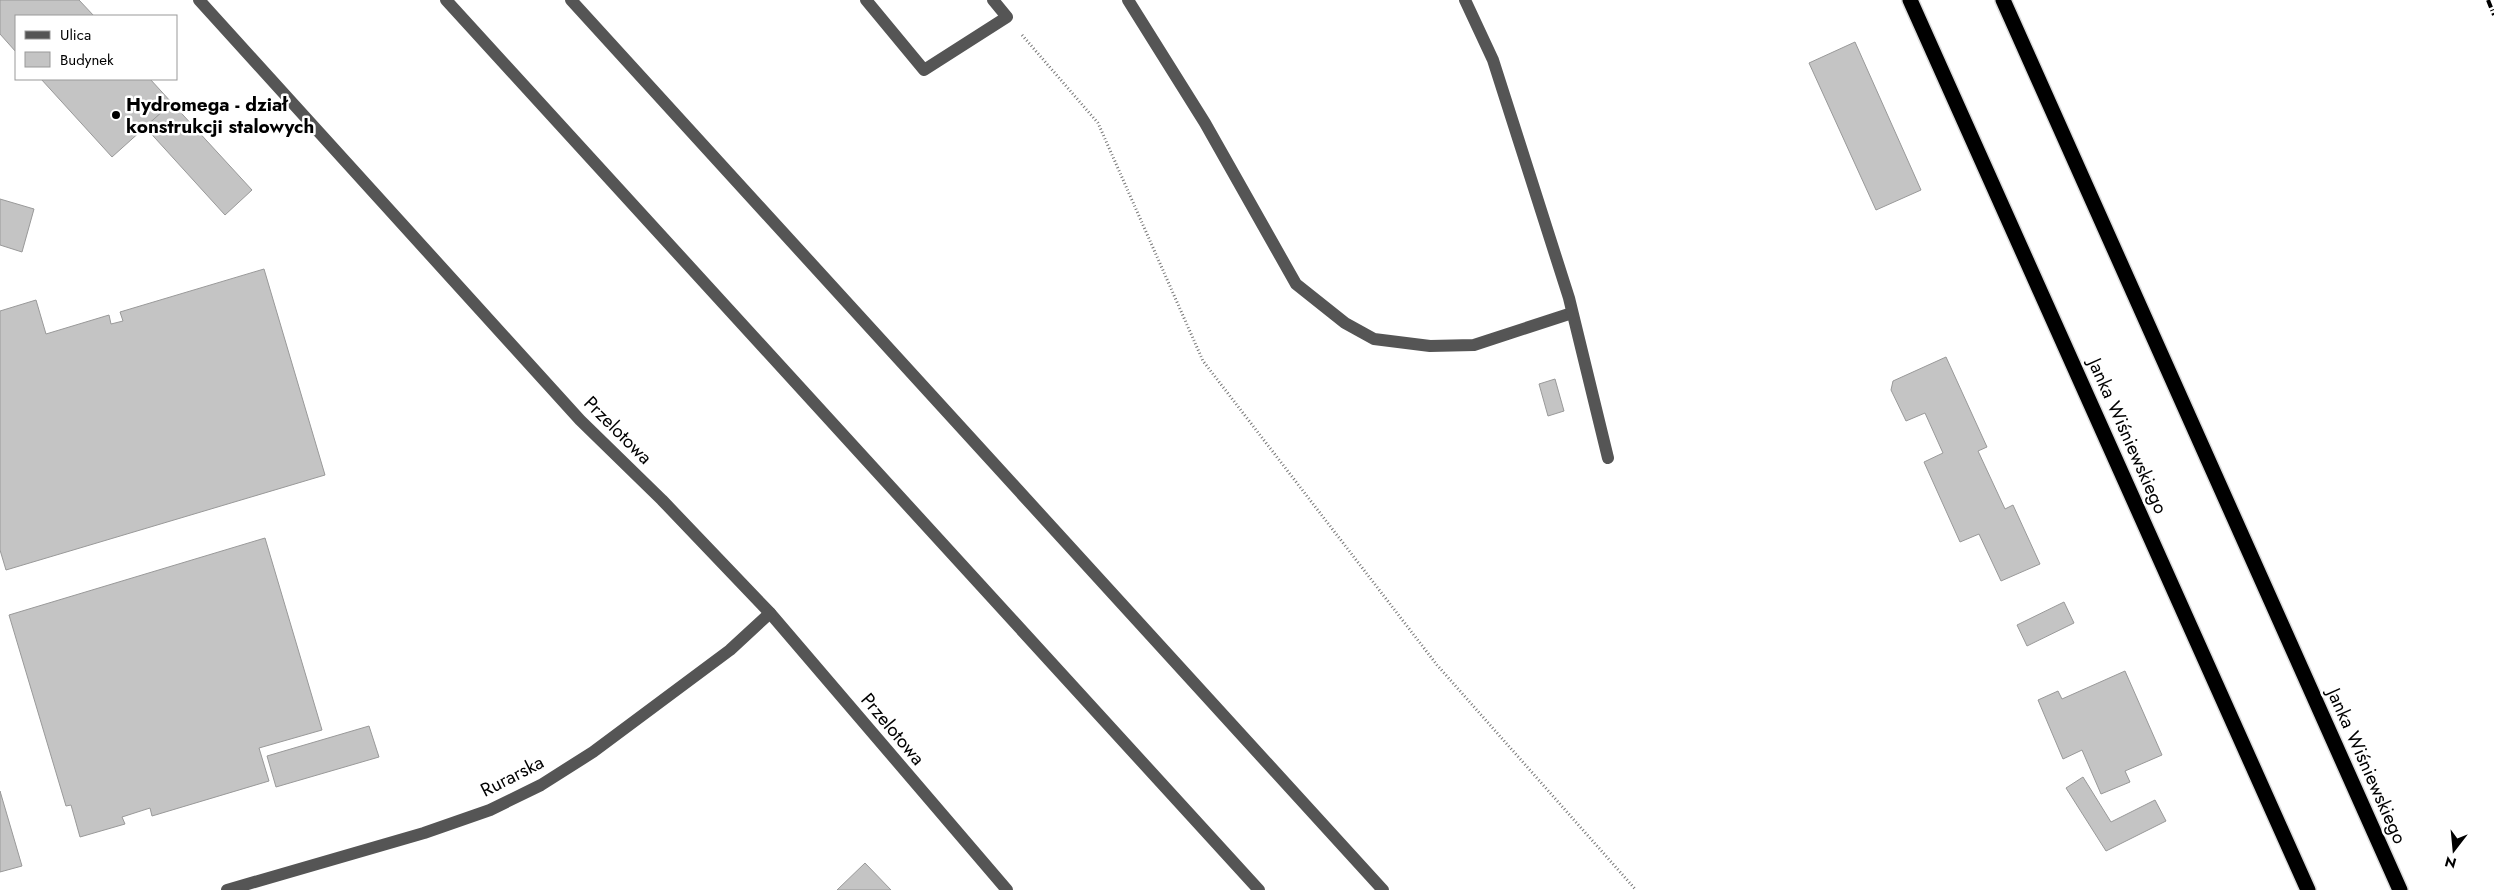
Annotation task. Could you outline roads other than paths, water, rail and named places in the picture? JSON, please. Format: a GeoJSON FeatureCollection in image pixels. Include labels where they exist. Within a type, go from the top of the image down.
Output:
{"type":"FeatureCollection","features":[{"type":"Feature","properties":{"kind":"highway","name":"Janka Wiśniewskiego"},"geometry":{"type":"LineString","coordinates":[[1910,0],[2308,890]]}},
{"type":"Feature","properties":{"kind":"highway","name":"Janka Wiśniewskiego"},"geometry":{"type":"LineString","coordinates":[[2003,0],[2400,890]]}},
{"type":"Feature","properties":{"kind":"street","name":"Przelotowa"},"geometry":{"type":"LineString","coordinates":[[198,0],[580,420],[662,500],[770,613],[1007,890]]}},
{"type":"Feature","properties":{"kind":"street"},"geometry":{"type":"LineString","coordinates":[[446,0],[1259,890]]}},
{"type":"Feature","properties":{"kind":"street"},"geometry":{"type":"LineString","coordinates":[[571,0],[1383,890]]}},
{"type":"Feature","properties":{"kind":"street"},"geometry":{"type":"LineString","coordinates":[[866,0],[924,70],[1007,17],[994,0]]}},
{"type":"Feature","properties":{"kind":"street"},"geometry":{"type":"LineString","coordinates":[[1128,0],[1205,124],[1296,284],[1345,323],[1374,340],[1430,346],[1474,345],[1572,313]]}},
{"type":"Feature","properties":{"kind":"street"},"geometry":{"type":"LineString","coordinates":[[1465,0],[1493,60],[1572,313],[1608,458]]}},
{"type":"Feature","properties":{"kind":"street","name":"Rurarska"},"geometry":{"type":"LineString","coordinates":[[227,890],[424,833],[490,810],[541,785],[593,752],[730,650],[770,613]]}},
{"type":"Feature","properties":{"kind":"railway"},"geometry":{"type":"LineString","coordinates":[[2488,0],[2494,15]]}},
{"type":"Feature","properties":{"kind":"place","name":"Hydromega - dział konstrukcji stalowych"},"geometry":{"type":"Point","coordinates":[116,115]}}]}
